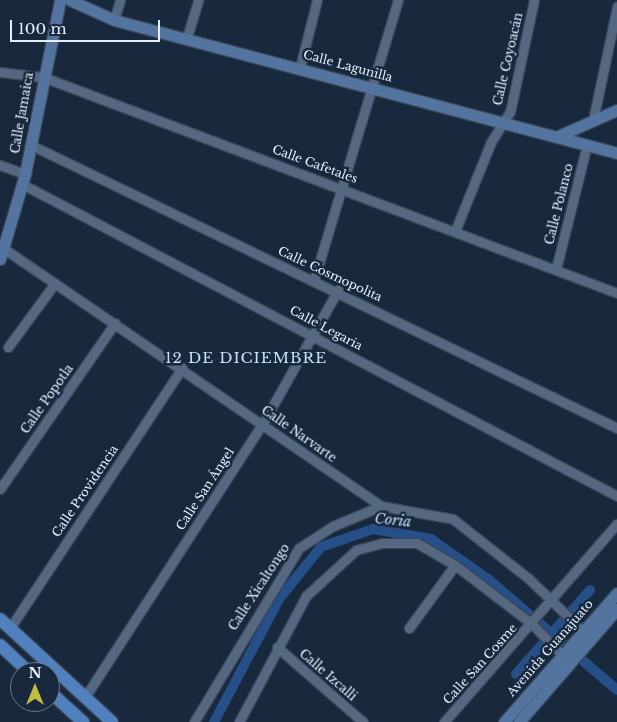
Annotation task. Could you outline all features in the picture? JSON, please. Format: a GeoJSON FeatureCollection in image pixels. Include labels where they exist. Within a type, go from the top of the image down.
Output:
{"type":"FeatureCollection","features":[{"type":"Feature","properties":{"kind":"main road"},"geometry":{"type":"LineString","coordinates":[[0,619],[112,722]]}},
{"type":"Feature","properties":{"kind":"main road"},"geometry":{"type":"LineString","coordinates":[[0,645],[18,662]]}},
{"type":"Feature","properties":{"kind":"main road"},"geometry":{"type":"LineString","coordinates":[[60,701],[83,722]]}},
{"type":"Feature","properties":{"kind":"street","name":"Calle Jamaica"},"geometry":{"type":"LineString","coordinates":[[1,250],[24,179],[42,77],[60,0]]}},
{"type":"Feature","properties":{"kind":"street","name":"Calle Lagunilla"},"geometry":{"type":"LineString","coordinates":[[70,0],[114,20],[187,37],[617,153]]}},
{"type":"Feature","properties":{"kind":"street"},"geometry":{"type":"LineString","coordinates":[[114,20],[120,0]]}},
{"type":"Feature","properties":{"kind":"street"},"geometry":{"type":"LineString","coordinates":[[187,37],[198,0]]}},
{"type":"Feature","properties":{"kind":"street"},"geometry":{"type":"LineString","coordinates":[[300,67],[317,0]]}},
{"type":"Feature","properties":{"kind":"street"},"geometry":{"type":"LineString","coordinates":[[314,280],[375,88],[398,0]]}},
{"type":"Feature","properties":{"kind":"street","name":"Calle Coyoacán"},"geometry":{"type":"LineString","coordinates":[[455,231],[504,122],[534,0]]}},
{"type":"Feature","properties":{"kind":"street"},"geometry":{"type":"LineString","coordinates":[[593,120],[617,7]]}},
{"type":"Feature","properties":{"kind":"street","name":"Calle Cafetales"},"geometry":{"type":"LineString","coordinates":[[0,72],[42,77],[342,187],[617,293]]}},
{"type":"Feature","properties":{"kind":"street"},"geometry":{"type":"LineString","coordinates":[[556,137],[617,110]]}},
{"type":"Feature","properties":{"kind":"street","name":"Calle Cosmopolita"},"geometry":{"type":"LineString","coordinates":[[31,145],[338,290],[617,428]]}},
{"type":"Feature","properties":{"kind":"street","name":"Calle Polanco"},"geometry":{"type":"LineString","coordinates":[[556,269],[587,145]]}},
{"type":"Feature","properties":{"kind":"street","name":"Calle Legaria"},"geometry":{"type":"LineString","coordinates":[[0,165],[311,334],[617,496]]}},
{"type":"Feature","properties":{"kind":"street","name":"Calle Narvarte"},"geometry":{"type":"LineString","coordinates":[[1,250],[55,283],[182,368],[381,506],[453,519],[552,603],[582,632]]}},
{"type":"Feature","properties":{"kind":"street"},"geometry":{"type":"LineString","coordinates":[[8,346],[55,283]]}},
{"type":"Feature","properties":{"kind":"street","name":"Calle San Ángel"},"geometry":{"type":"LineString","coordinates":[[85,697],[263,424],[311,334],[338,290]]}},
{"type":"Feature","properties":{"kind":"street","name":"Calle Popotla"},"geometry":{"type":"LineString","coordinates":[[0,489],[115,323]]}},
{"type":"Feature","properties":{"kind":"street","name":"Calle Providencia"},"geometry":{"type":"LineString","coordinates":[[10,628],[182,368]]}},
{"type":"Feature","properties":{"kind":"street","name":"Calle Xicaltongo"},"geometry":{"type":"LineString","coordinates":[[194,722],[299,548],[332,526],[381,506]]}},
{"type":"Feature","properties":{"kind":"street"},"geometry":{"type":"LineString","coordinates":[[534,625],[617,524]]}},
{"type":"Feature","properties":{"kind":"street"},"geometry":{"type":"LineString","coordinates":[[239,722],[277,647],[306,596],[324,575],[356,550],[382,543],[417,543],[455,565],[534,625],[553,645],[567,655]]}},
{"type":"Feature","properties":{"kind":"street"},"geometry":{"type":"LineString","coordinates":[[409,628],[455,565]]}},
{"type":"Feature","properties":{"kind":"street","name":"Avenida Guanajuato"},"geometry":{"type":"LineString","coordinates":[[519,722],[582,632],[617,593]]}},
{"type":"Feature","properties":{"kind":"street","name":"Avenida Guanajuato"},"geometry":{"type":"LineString","coordinates":[[504,722],[567,655],[583,646],[617,609]]}},
{"type":"Feature","properties":{"kind":"street","name":"Calle San Cosme"},"geometry":{"type":"LineString","coordinates":[[444,722],[534,625]]}},
{"type":"Feature","properties":{"kind":"street","name":"Calle Izcalli"},"geometry":{"type":"LineString","coordinates":[[277,647],[363,722]]}},
{"type":"Feature","properties":{"kind":"waterway","name":"Coria"},"geometry":{"type":"LineString","coordinates":[[214,722],[279,599],[321,547],[373,529],[431,539],[488,579],[617,690]]}},
{"type":"Feature","properties":{"kind":"waterway","name":"Coria"},"geometry":{"type":"LineString","coordinates":[[516,674],[590,590]]}},
{"type":"Feature","properties":{"kind":"district","name":"12 DE DICIEMBRE"},"geometry":{"type":"Point","coordinates":[246,358]}}]}
